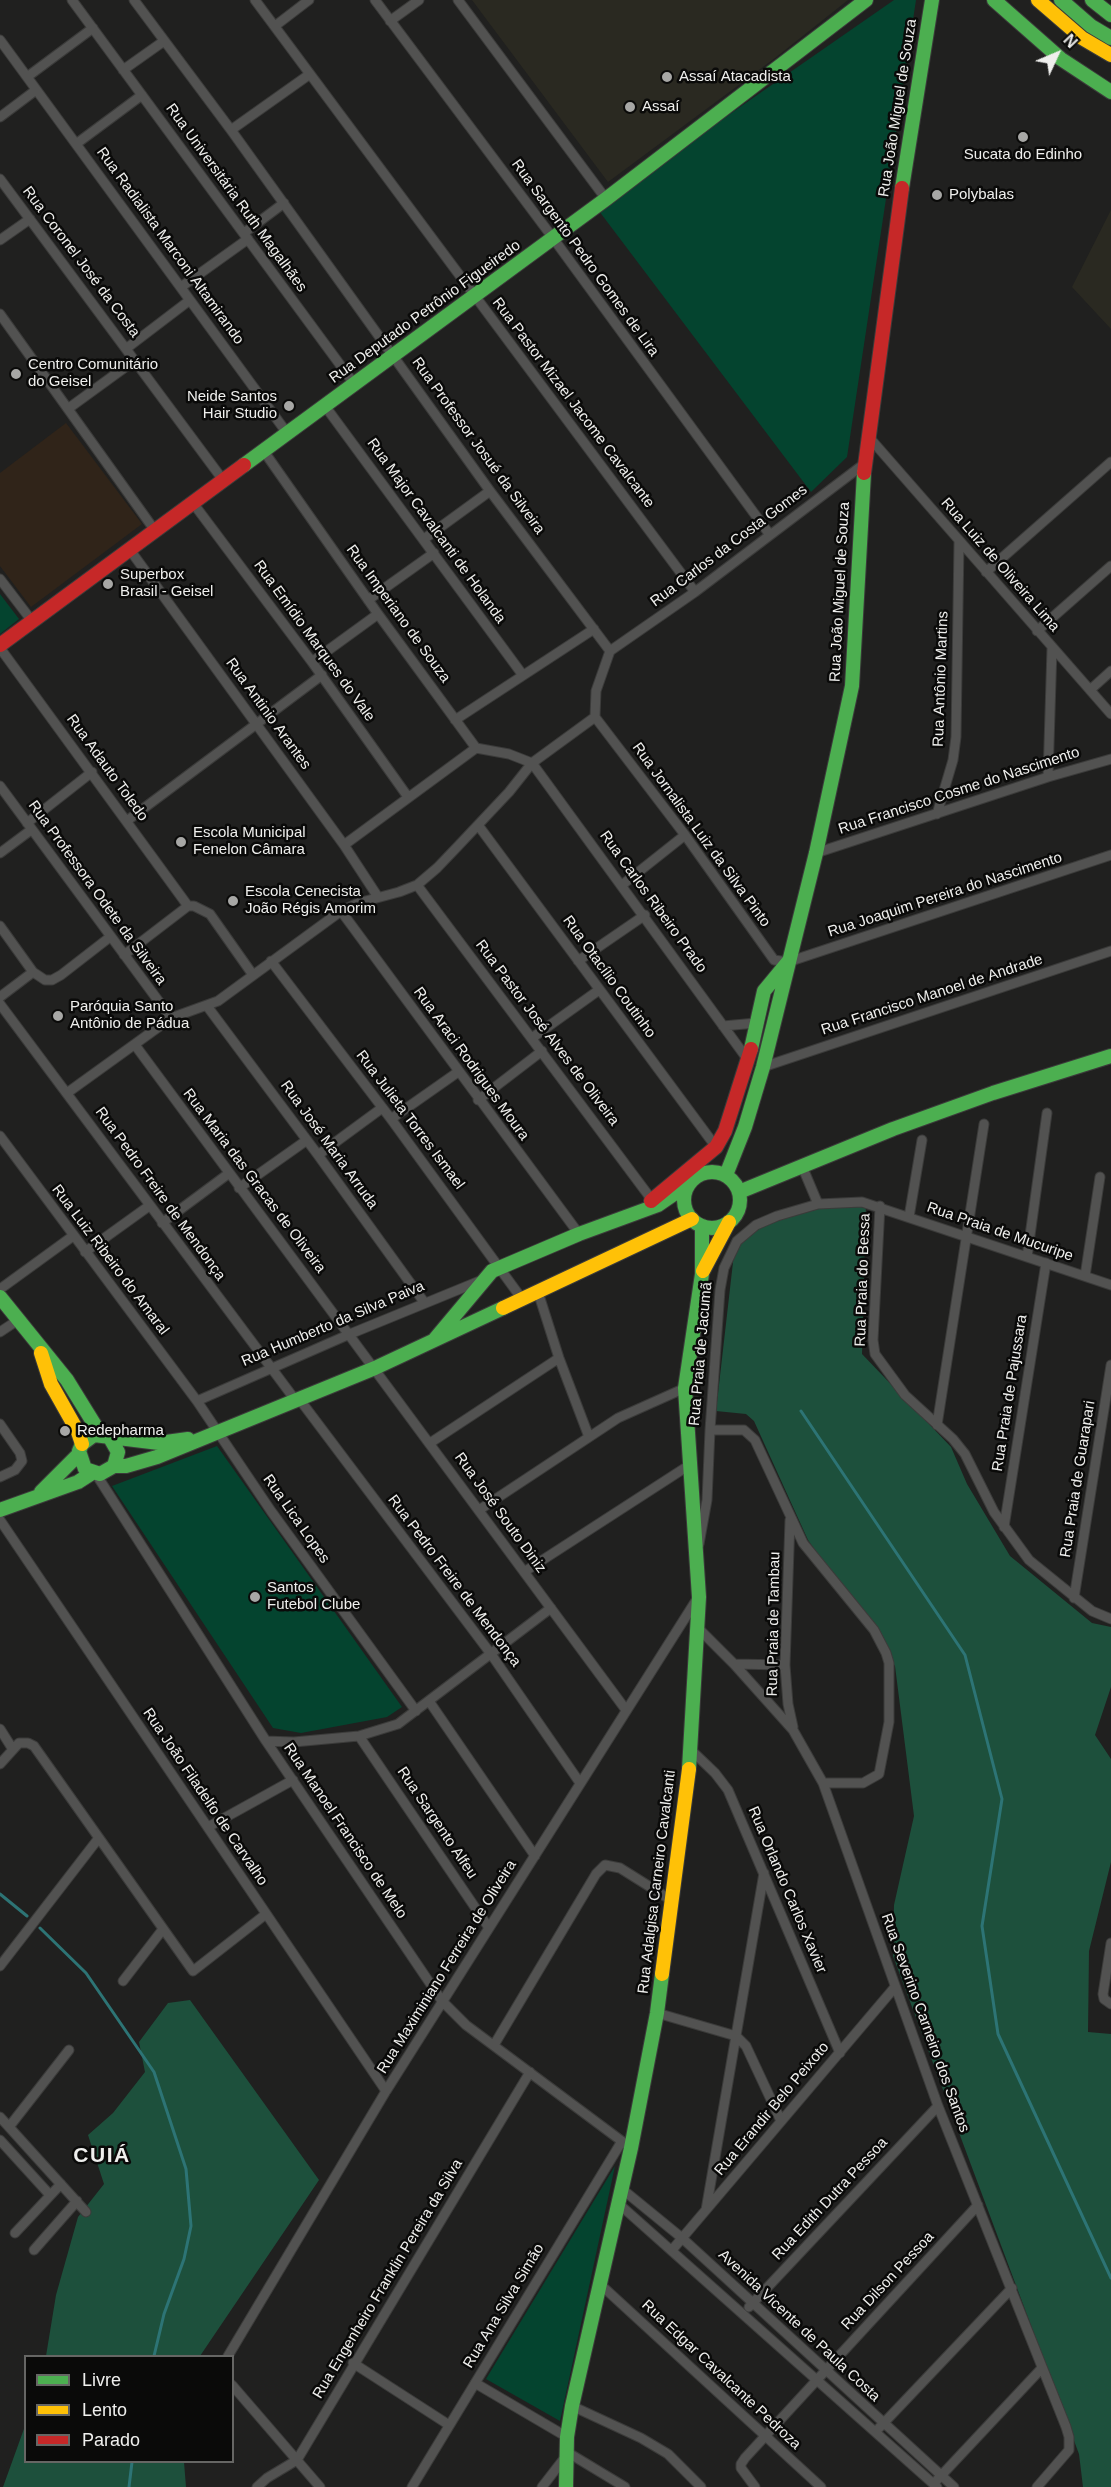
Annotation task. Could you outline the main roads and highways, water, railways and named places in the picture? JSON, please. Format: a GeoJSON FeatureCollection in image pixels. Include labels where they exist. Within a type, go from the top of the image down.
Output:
{"type":"FeatureCollection","features":[{"type":"Feature","properties":{"kind":"main road","name":"Rua Deputado Petrônio Figueiredo"},"geometry":{"type":"LineString","coordinates":[[0,646],[606,199],[866,0]]}},
{"type":"Feature","properties":{"kind":"main road","name":"Rua João Miguel de Souza"},"geometry":{"type":"LineString","coordinates":[[726,1175],[745,1127],[763,1067],[816,853],[852,686],[864,464],[910,128],[932,0]]}},
{"type":"Feature","properties":{"kind":"main road"},"geometry":{"type":"LineString","coordinates":[[994,0],[1061,59],[1111,92]]}},
{"type":"Feature","properties":{"kind":"main road"},"geometry":{"type":"LineString","coordinates":[[1038,0],[1082,38],[1111,55]]}},
{"type":"Feature","properties":{"kind":"main road"},"geometry":{"type":"LineString","coordinates":[[1061,0],[1091,26],[1111,38]]}},
{"type":"Feature","properties":{"kind":"main road"},"geometry":{"type":"LineString","coordinates":[[1092,0],[1111,15]]}},
{"type":"Feature","properties":{"kind":"main road"},"geometry":{"type":"LineString","coordinates":[[637,1214],[716,1147],[733,1112],[764,991],[788,962]]}},
{"type":"Feature","properties":{"kind":"main road"},"geometry":{"type":"LineString","coordinates":[[739,1192],[893,1129],[993,1093],[1111,1056]]}},
{"type":"Feature","properties":{"kind":"main road"},"geometry":{"type":"LineString","coordinates":[[431,1342],[483,1280],[500,1266],[668,1200],[690,1183],[702,1174],[710,1172],[726,1175],[739,1192],[740,1207],[729,1222],[711,1228],[697,1222],[684,1201],[690,1183]]}},
{"type":"Feature","properties":{"kind":"main road"},"geometry":{"type":"LineString","coordinates":[[39,1347],[51,1384],[78,1432],[85,1469],[94,1473],[105,1473],[114,1467],[157,1457],[298,1401],[697,1222]]}},
{"type":"Feature","properties":{"kind":"main road","name":"Rua Adalgisa Carneiro Cavalcanti"},"geometry":{"type":"LineString","coordinates":[[566,2487],[567,2437],[572,2406],[619,2204],[627,2144],[657,2013],[691,1749],[699,1597],[685,1388],[702,1274],[697,1222]]}},
{"type":"Feature","properties":{"kind":"main road","name":"Rua Adalgisa Carneiro Cavalcanti"},"geometry":{"type":"LineString","coordinates":[[702,1274],[729,1222]]}},
{"type":"Feature","properties":{"kind":"main road"},"geometry":{"type":"LineString","coordinates":[[0,1297],[67,1380],[105,1437],[118,1452],[114,1467]]}},
{"type":"Feature","properties":{"kind":"main road"},"geometry":{"type":"LineString","coordinates":[[37,1496],[94,1435],[159,1443],[211,1435]]}},
{"type":"Feature","properties":{"kind":"main road"},"geometry":{"type":"LineString","coordinates":[[0,1510],[78,1482],[94,1473]]}},
{"type":"Feature","properties":{"kind":"waterway"},"geometry":{"type":"LineString","coordinates":[[801,1411],[965,1655],[1002,1799],[982,1926],[998,2034],[1111,2278]]}},
{"type":"Feature","properties":{"kind":"waterway"},"geometry":{"type":"LineString","coordinates":[[0,1894],[27,1916]]}},
{"type":"Feature","properties":{"kind":"waterway"},"geometry":{"type":"LineString","coordinates":[[40,1928],[86,1973],[154,2072],[186,2169],[191,2226],[184,2259],[164,2314],[154,2355]]}},
{"type":"Feature","properties":{"kind":"waterway"},"geometry":{"type":"LineString","coordinates":[[129,2487],[132,2463]]}},
{"type":"Feature","properties":{"kind":"place","name":"Assaí Atacadista"},"geometry":{"type":"Point","coordinates":[667,77]}},
{"type":"Feature","properties":{"kind":"place","name":"Assaí"},"geometry":{"type":"Point","coordinates":[630,107]}},
{"type":"Feature","properties":{"kind":"place","name":"Sucata do Edinho"},"geometry":{"type":"Point","coordinates":[1023,137]}},
{"type":"Feature","properties":{"kind":"place","name":"Polybalas"},"geometry":{"type":"Point","coordinates":[937,195]}},
{"type":"Feature","properties":{"kind":"place","name":"Centro Comunitário do Geisel"},"geometry":{"type":"Point","coordinates":[16,374]}},
{"type":"Feature","properties":{"kind":"place","name":"Neide Santos Hair Studio"},"geometry":{"type":"Point","coordinates":[289,406]}},
{"type":"Feature","properties":{"kind":"place","name":"Superbox Brasil - Geisel"},"geometry":{"type":"Point","coordinates":[108,584]}},
{"type":"Feature","properties":{"kind":"place","name":"Escola Municipal Fenelon Câmara"},"geometry":{"type":"Point","coordinates":[181,842]}},
{"type":"Feature","properties":{"kind":"place","name":"Escola Cenecista João Régis Amorim"},"geometry":{"type":"Point","coordinates":[233,901]}},
{"type":"Feature","properties":{"kind":"place","name":"Paróquia Santo Antônio de Pádua"},"geometry":{"type":"Point","coordinates":[58,1016]}},
{"type":"Feature","properties":{"kind":"place","name":"Redepharma"},"geometry":{"type":"Point","coordinates":[65,1431]}},
{"type":"Feature","properties":{"kind":"place","name":"Santos Futebol Clube"},"geometry":{"type":"Point","coordinates":[255,1597]}},
{"type":"Feature","properties":{"kind":"district","name":"CUIÁ"},"geometry":{"type":"Point","coordinates":[102,2156]}}]}
